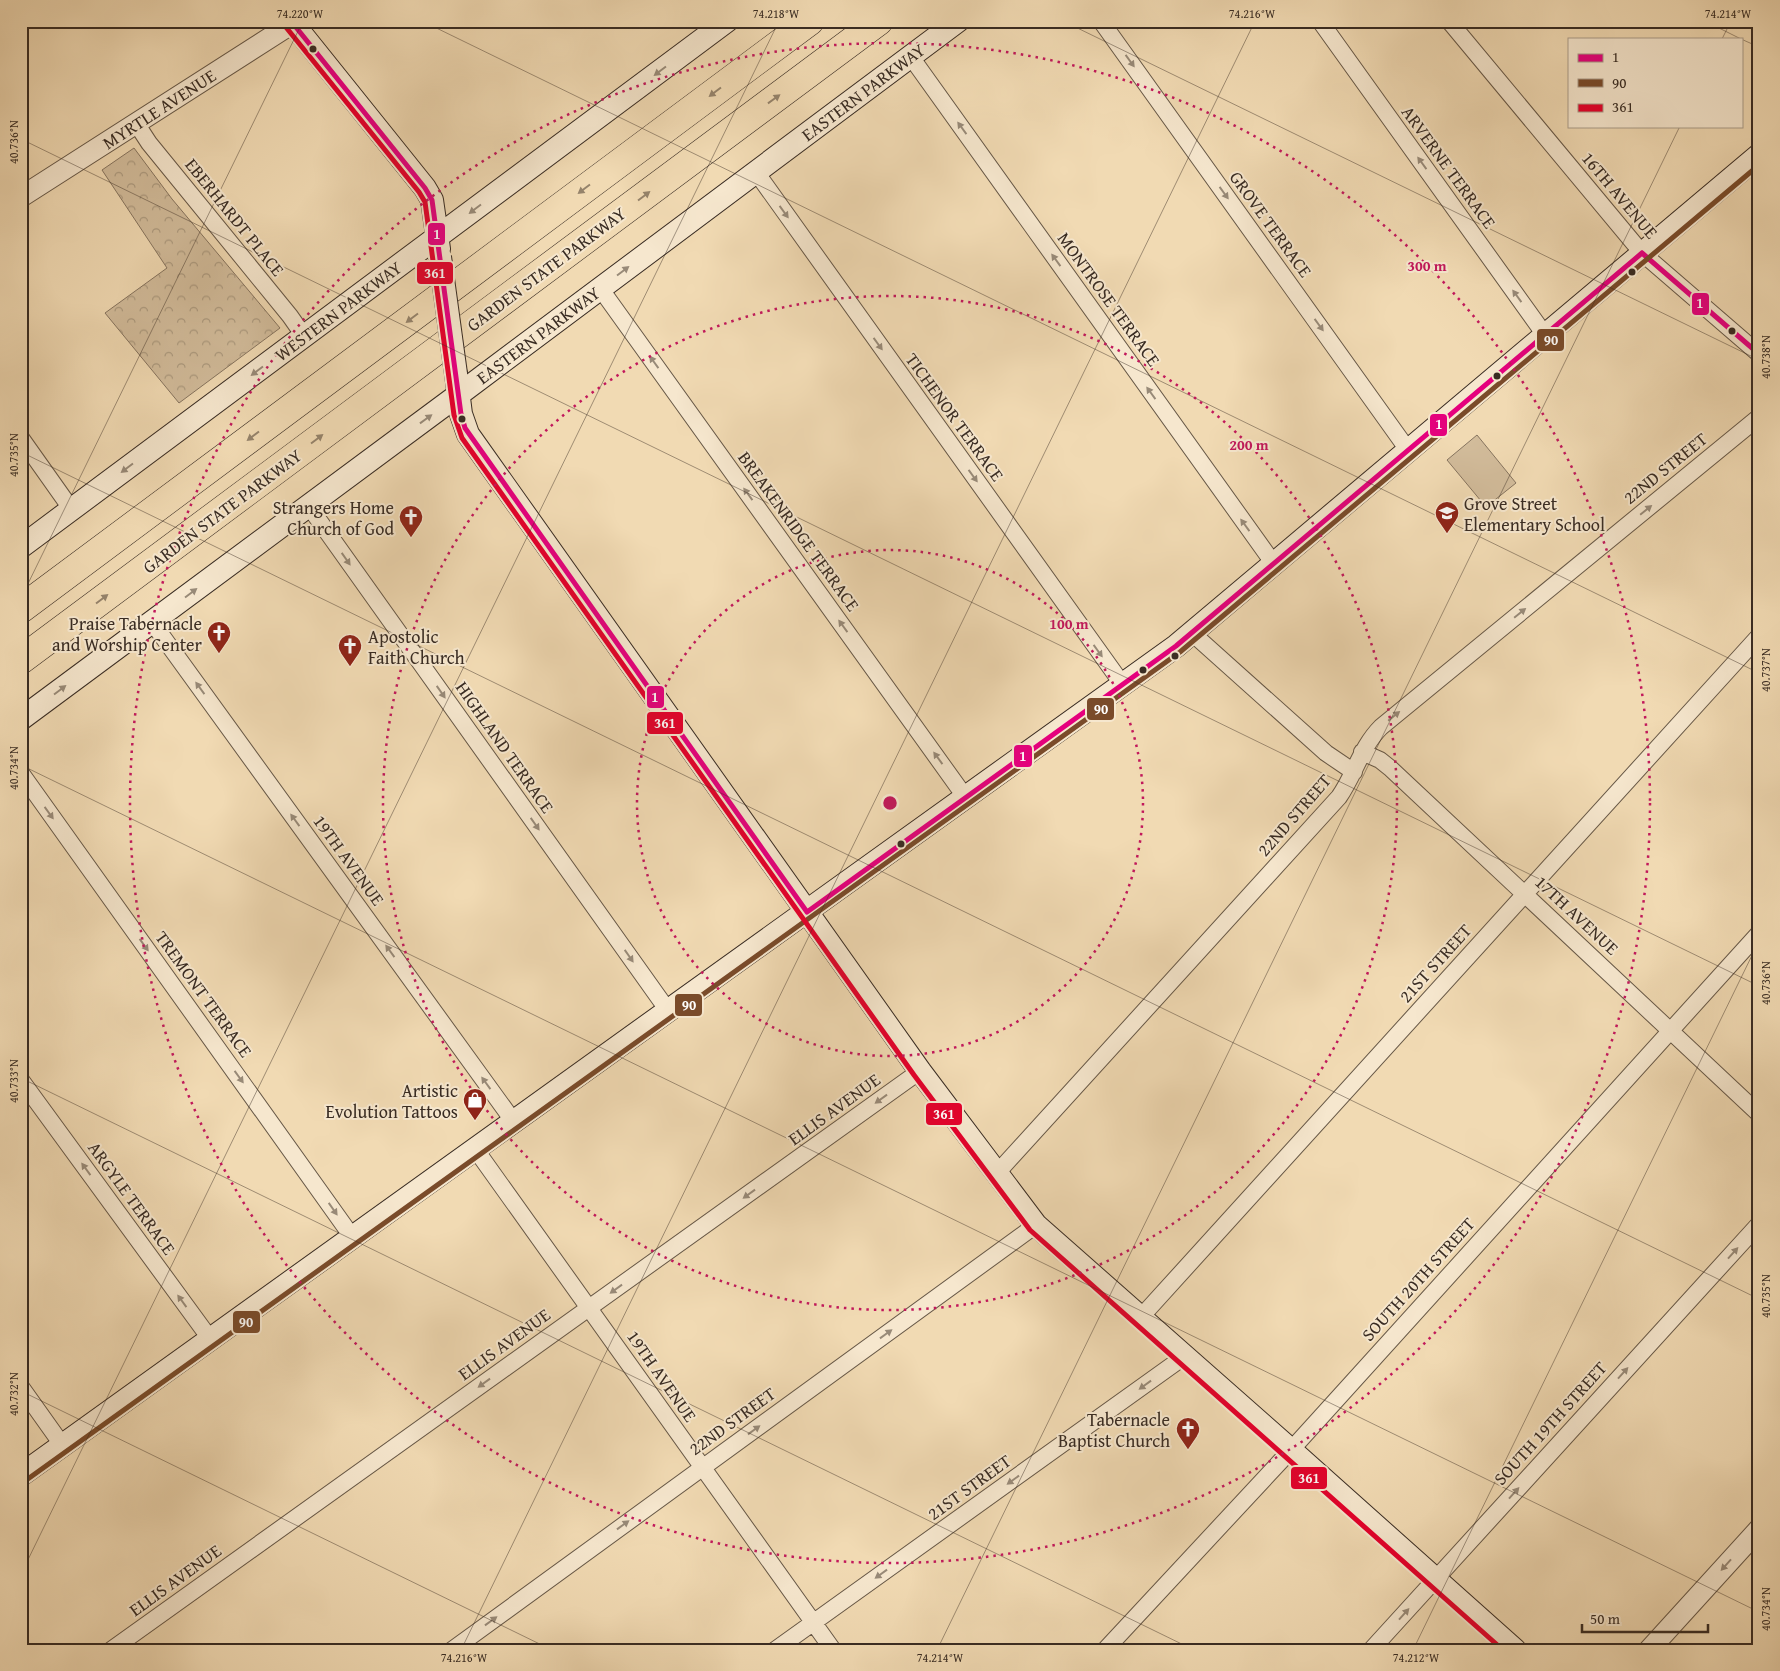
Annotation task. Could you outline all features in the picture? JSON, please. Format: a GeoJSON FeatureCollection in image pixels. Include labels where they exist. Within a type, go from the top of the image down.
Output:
{"type":"FeatureCollection","features":[{"type":"Feature","properties":{"kind":"highway"},"geometry":{"type":"LineString","coordinates":[[762,58],[803,21]]}},
{"type":"Feature","properties":{"kind":"highway"},"geometry":{"type":"LineString","coordinates":[[21,609],[810,21]]}},
{"type":"Feature","properties":{"kind":"highway","name":"GARDEN STATE PARKWAY"},"geometry":{"type":"LineString","coordinates":[[21,660],[879,21]]}},
{"type":"Feature","properties":{"kind":"main road","name":"WESTERN PARKWAY"},"geometry":{"type":"LineString","coordinates":[[21,547],[304,336],[438,247],[727,21]]}},
{"type":"Feature","properties":{"kind":"main road","name":"EASTERN PARKWAY"},"geometry":{"type":"LineString","coordinates":[[21,719],[308,505],[457,385],[600,288],[958,21]]}},
{"type":"Feature","properties":{"kind":"main road"},"geometry":{"type":"LineString","coordinates":[[293,22],[425,188],[432,200],[462,422],[468,434],[920,1071],[1036,1225],[1515,1650]]}},
{"type":"Feature","properties":{"kind":"main road"},"geometry":{"type":"LineString","coordinates":[[21,1475],[1123,686],[1192,633],[1759,155]]}},
{"type":"Feature","properties":{"kind":"street","name":"GROVE TERRACE"},"geometry":{"type":"LineString","coordinates":[[1101,21],[1408,450]]}},
{"type":"Feature","properties":{"kind":"street","name":"ARVERNE TERRACE"},"geometry":{"type":"LineString","coordinates":[[1320,21],[1545,335]]}},
{"type":"Feature","properties":{"kind":"street","name":"16TH AVENUE"},"geometry":{"type":"LineString","coordinates":[[1449,21],[1642,253],[1759,354]]}},
{"type":"Feature","properties":{"kind":"street","name":"MYRTLE AVENUE"},"geometry":{"type":"LineString","coordinates":[[21,196],[293,22]]}},
{"type":"Feature","properties":{"kind":"street","name":"MONTROSE TERRACE"},"geometry":{"type":"LineString","coordinates":[[911,57],[1274,564]]}},
{"type":"Feature","properties":{"kind":"street","name":"EBERHARDT PLACE"},"geometry":{"type":"LineString","coordinates":[[136,123],[149,143],[290,316],[304,336]]}},
{"type":"Feature","properties":{"kind":"street","name":"TICHENOR TERRACE"},"geometry":{"type":"LineString","coordinates":[[756,172],[1123,686]]}},
{"type":"Feature","properties":{"kind":"street","name":"BREAKENRIDGE TERRACE"},"geometry":{"type":"LineString","coordinates":[[600,288],[966,798]]}},
{"type":"Feature","properties":{"kind":"street","name":"22ND STREET"},"geometry":{"type":"LineString","coordinates":[[997,1173],[1339,797],[1354,772],[1368,742],[1381,727],[1759,417]]}},
{"type":"Feature","properties":{"kind":"street"},"geometry":{"type":"LineString","coordinates":[[21,438],[72,510]]}},
{"type":"Feature","properties":{"kind":"street","name":"HIGHLAND TERRACE"},"geometry":{"type":"LineString","coordinates":[[308,505],[669,1012]]}},
{"type":"Feature","properties":{"kind":"street","name":"19TH AVENUE"},"geometry":{"type":"LineString","coordinates":[[152,622],[514,1122]]}},
{"type":"Feature","properties":{"kind":"street"},"geometry":{"type":"LineString","coordinates":[[1192,633],[1326,753],[1354,772]]}},
{"type":"Feature","properties":{"kind":"street","name":"21ST STREET"},"geometry":{"type":"LineString","coordinates":[[1141,1317],[1759,636]]}},
{"type":"Feature","properties":{"kind":"street","name":"17TH AVENUE"},"geometry":{"type":"LineString","coordinates":[[1362,752],[1380,760],[1390,768],[1759,1114]]}},
{"type":"Feature","properties":{"kind":"street","name":"TREMONT TERRACE"},"geometry":{"type":"LineString","coordinates":[[21,773],[353,1238]]}},
{"type":"Feature","properties":{"kind":"street","name":"SOUTH 20TH STREET"},"geometry":{"type":"LineString","coordinates":[[1105,1650],[1291,1450],[1759,933]]}},
{"type":"Feature","properties":{"kind":"street","name":"ELLIS AVENUE"},"geometry":{"type":"LineString","coordinates":[[111,1650],[920,1071]]}},
{"type":"Feature","properties":{"kind":"street","name":"ARGYLE TERRACE"},"geometry":{"type":"LineString","coordinates":[[21,1080],[210,1340]]}},
{"type":"Feature","properties":{"kind":"street","name":"19TH AVENUE"},"geometry":{"type":"LineString","coordinates":[[476,1150],[833,1650]]}},
{"type":"Feature","properties":{"kind":"street","name":"SOUTH 19TH STREET"},"geometry":{"type":"LineString","coordinates":[[1372,1650],[1759,1224]]}},
{"type":"Feature","properties":{"kind":"street","name":"22ND STREET"},"geometry":{"type":"LineString","coordinates":[[452,1650],[1036,1225]]}},
{"type":"Feature","properties":{"kind":"street","name":"21ST STREET"},"geometry":{"type":"LineString","coordinates":[[775,1650],[1185,1356]]}},
{"type":"Feature","properties":{"kind":"street"},"geometry":{"type":"LineString","coordinates":[[21,1387],[63,1446]]}},
{"type":"Feature","properties":{"kind":"street"},"geometry":{"type":"LineString","coordinates":[[1649,1650],[1759,1529]]}},
{"type":"Feature","properties":{"kind":"green space"},"geometry":{"type":"Polygon","coordinates":[[[134,148],[172,199],[280,328],[179,403],[105,313],[167,268],[102,170],[134,148]]]}},
{"type":"Feature","properties":{"kind":"green space"},"geometry":{"type":"Polygon","coordinates":[[[1477,435],[1516,483],[1486,507],[1447,460],[1477,435]]]}},
{"type":"Feature","properties":{"kind":"transit line","name":"1"},"geometry":{"type":"LineString","coordinates":[[291,21],[425,188],[432,200],[461,414],[465,428],[807,912]]}},
{"type":"Feature","properties":{"kind":"transit line","name":"361"},"geometry":{"type":"LineString","coordinates":[[285,26],[419,192],[425,202],[454,415],[462,438],[914,1075],[1030,1230],[1503,1650]]}},
{"type":"Feature","properties":{"kind":"transit line","name":"90"},"geometry":{"type":"LineString","coordinates":[[25,1481],[1180,652],[1759,165]]}},
{"type":"Feature","properties":{"kind":"transit line","name":"1"},"geometry":{"type":"LineString","coordinates":[[1642,253],[1759,354]]}},
{"type":"Feature","properties":{"kind":"transit line","name":"1"},"geometry":{"type":"LineString","coordinates":[[807,912],[1176,646],[1642,253]]}},
{"type":"Feature","properties":{"kind":"place","name":"Grove Street Elementary School"},"geometry":{"type":"Point","coordinates":[1447,534]}},
{"type":"Feature","properties":{"kind":"place","name":"Strangers Home Church of God"},"geometry":{"type":"Point","coordinates":[411,538]}},
{"type":"Feature","properties":{"kind":"place","name":"Praise Tabernacle and Worship Center"},"geometry":{"type":"Point","coordinates":[219,654]}},
{"type":"Feature","properties":{"kind":"place","name":"Apostolic Faith Church"},"geometry":{"type":"Point","coordinates":[350,667]}},
{"type":"Feature","properties":{"kind":"place","name":"Artistic Evolution Tattoos"},"geometry":{"type":"Point","coordinates":[475,1121]}},
{"type":"Feature","properties":{"kind":"place","name":"Tabernacle Baptist Church"},"geometry":{"type":"Point","coordinates":[1188,1450]}}]}
